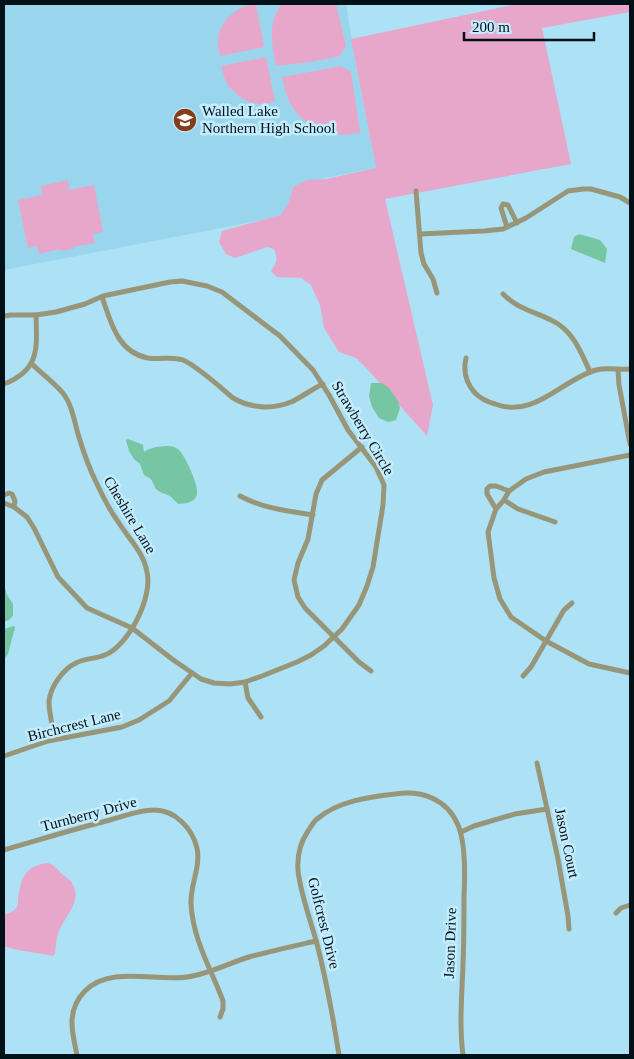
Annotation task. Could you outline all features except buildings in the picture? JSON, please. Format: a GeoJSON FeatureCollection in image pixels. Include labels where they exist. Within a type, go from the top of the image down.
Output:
{"type":"FeatureCollection","features":[{"type":"Feature","properties":{"kind":"street"},"geometry":{"type":"LineString","coordinates":[[420,234],[484,231],[507,227],[526,218],[568,191],[591,189],[620,197],[630,203]]}},
{"type":"Feature","properties":{"kind":"street"},"geometry":{"type":"LineString","coordinates":[[416,191],[421,253],[437,293]]}},
{"type":"Feature","properties":{"kind":"street"},"geometry":{"type":"LineString","coordinates":[[507,227],[501,208],[503,204],[508,205],[517,223]]}},
{"type":"Feature","properties":{"kind":"street","name":"Strawberry Circle"},"geometry":{"type":"LineString","coordinates":[[4,316],[36,315],[65,310],[102,297],[170,282],[182,281],[207,286],[222,292],[280,336],[313,370],[323,384],[341,418],[376,467],[384,485],[383,505],[373,567],[359,605],[342,629],[324,646],[297,662],[245,682],[230,684],[214,683],[192,673],[132,628],[88,608],[58,577],[27,517],[14,506],[4,503]]}},
{"type":"Feature","properties":{"kind":"street"},"geometry":{"type":"LineString","coordinates":[[503,294],[517,306],[551,320],[567,331],[583,354],[590,372]]}},
{"type":"Feature","properties":{"kind":"street"},"geometry":{"type":"LineString","coordinates":[[102,297],[113,330],[120,342],[126,347],[143,356],[155,358],[173,357],[190,363],[240,402],[259,407],[282,405],[323,384]]}},
{"type":"Feature","properties":{"kind":"street"},"geometry":{"type":"LineString","coordinates":[[4,384],[24,373],[32,364],[36,348],[36,315]]}},
{"type":"Feature","properties":{"kind":"street"},"geometry":{"type":"LineString","coordinates":[[466,358],[464,364],[468,385],[477,395],[501,407],[515,407],[541,401],[576,378],[590,372],[630,369]]}},
{"type":"Feature","properties":{"kind":"street","name":"Cheshire Lane"},"geometry":{"type":"LineString","coordinates":[[32,364],[62,392],[68,403],[91,472],[106,504],[140,553],[148,572],[145,602],[132,628],[122,642],[112,652],[104,656],[74,663],[58,678],[49,702],[55,739]]}},
{"type":"Feature","properties":{"kind":"street"},"geometry":{"type":"LineString","coordinates":[[618,370],[630,444]]}},
{"type":"Feature","properties":{"kind":"street"},"geometry":{"type":"LineString","coordinates":[[362,447],[322,480],[316,494],[308,539],[298,563],[294,580],[298,597],[305,608],[359,662],[371,671]]}},
{"type":"Feature","properties":{"kind":"street"},"geometry":{"type":"LineString","coordinates":[[630,455],[544,472],[526,479],[508,491],[504,500],[496,509],[488,532],[494,578],[500,599],[511,617],[546,641],[589,664],[630,673]]}},
{"type":"Feature","properties":{"kind":"street"},"geometry":{"type":"LineString","coordinates":[[496,509],[487,494],[487,489],[490,486],[496,486],[508,491]]}},
{"type":"Feature","properties":{"kind":"street","name":"Strawberry Circle"},"geometry":{"type":"LineString","coordinates":[[4,495],[12,494],[14,506]]}},
{"type":"Feature","properties":{"kind":"street"},"geometry":{"type":"LineString","coordinates":[[240,496],[252,503],[313,515]]}},
{"type":"Feature","properties":{"kind":"street"},"geometry":{"type":"LineString","coordinates":[[504,500],[518,509],[555,522]]}},
{"type":"Feature","properties":{"kind":"street"},"geometry":{"type":"LineString","coordinates":[[523,676],[531,667],[564,610],[572,603]]}},
{"type":"Feature","properties":{"kind":"street","name":"Birchcrest Lane"},"geometry":{"type":"LineString","coordinates":[[4,756],[55,739],[122,727],[139,720],[169,700],[192,673]]}},
{"type":"Feature","properties":{"kind":"street"},"geometry":{"type":"LineString","coordinates":[[245,682],[248,698],[261,717]]}},
{"type":"Feature","properties":{"kind":"street","name":"Jason Court"},"geometry":{"type":"LineString","coordinates":[[537,763],[570,929]]}},
{"type":"Feature","properties":{"kind":"street","name":"Jason Drive"},"geometry":{"type":"LineString","coordinates":[[360,800],[411,792],[426,795],[445,806],[453,815],[460,832],[463,845],[464,876],[464,948],[461,1008],[463,1055]]}},
{"type":"Feature","properties":{"kind":"street","name":"Golfcrest Drive"},"geometry":{"type":"LineString","coordinates":[[340,1055],[324,975],[300,881],[298,870],[299,849],[303,839],[316,820],[337,806],[360,800]]}},
{"type":"Feature","properties":{"kind":"street"},"geometry":{"type":"LineString","coordinates":[[460,832],[515,814],[547,809]]}},
{"type":"Feature","properties":{"kind":"street","name":"Turnberry Drive"},"geometry":{"type":"LineString","coordinates":[[4,850],[140,812],[154,810],[167,812],[176,817],[193,836],[196,847],[198,860],[192,890],[192,918],[201,949],[223,1001],[220,1017]]}},
{"type":"Feature","properties":{"kind":"street"},"geometry":{"type":"LineString","coordinates":[[616,913],[621,908],[630,905]]}},
{"type":"Feature","properties":{"kind":"street"},"geometry":{"type":"LineString","coordinates":[[77,1055],[72,1035],[72,1013],[81,994],[96,982],[118,976],[172,979],[188,977],[249,957],[316,941]]}},
{"type":"Feature","properties":{"kind":"shaded area","name":"Walled Lake Northern High School"},"geometry":{"type":"Polygon","coordinates":[[[4,4],[346,4],[376,168],[320,179],[325,208],[4,270],[4,4]]]}},
{"type":"Feature","properties":{"kind":"shaded area"},"geometry":{"type":"Polygon","coordinates":[[[251,4],[256,4],[264,47],[220,56],[218,37],[223,24],[232,14],[251,4]]]}},
{"type":"Feature","properties":{"kind":"shaded area"},"geometry":{"type":"Polygon","coordinates":[[[282,4],[336,4],[346,46],[340,56],[276,66],[272,26],[277,11],[282,4]]]}},
{"type":"Feature","properties":{"kind":"shaded area"},"geometry":{"type":"Polygon","coordinates":[[[517,4],[630,4],[630,12],[542,28],[571,164],[385,199],[433,405],[427,436],[356,358],[339,352],[324,328],[320,305],[311,285],[301,278],[277,277],[271,271],[276,260],[274,249],[267,247],[235,258],[226,254],[219,242],[222,231],[281,215],[289,202],[293,187],[307,180],[326,179],[376,168],[351,39],[517,4]]]}},
{"type":"Feature","properties":{"kind":"shaded area"},"geometry":{"type":"Polygon","coordinates":[[[266,57],[275,101],[264,104],[252,103],[242,98],[229,86],[221,66],[266,57]]]}},
{"type":"Feature","properties":{"kind":"shaded area"},"geometry":{"type":"Polygon","coordinates":[[[341,66],[351,72],[360,133],[336,135],[314,127],[293,109],[285,90],[282,77],[341,66]]]}},
{"type":"Feature","properties":{"kind":"shaded area"},"geometry":{"type":"Polygon","coordinates":[[[68,180],[69,189],[63,191],[94,185],[103,232],[93,234],[95,243],[73,247],[73,249],[61,251],[60,249],[39,254],[37,246],[28,248],[18,200],[42,195],[41,186],[68,180]]]}},
{"type":"Feature","properties":{"kind":"shaded area"},"geometry":{"type":"Polygon","coordinates":[[[579,234],[600,240],[607,249],[605,263],[571,249],[574,237],[579,234]]]}},
{"type":"Feature","properties":{"kind":"shaded area"},"geometry":{"type":"Polygon","coordinates":[[[371,383],[382,383],[389,388],[398,401],[400,408],[396,420],[388,422],[379,418],[372,407],[369,396],[371,383]]]}},
{"type":"Feature","properties":{"kind":"shaded area"},"geometry":{"type":"Polygon","coordinates":[[[128,439],[143,445],[144,452],[161,446],[171,446],[178,449],[187,463],[197,488],[194,500],[178,504],[170,496],[156,489],[151,479],[144,475],[140,464],[129,451],[126,440],[128,439]]]}},
{"type":"Feature","properties":{"kind":"shaded area"},"geometry":{"type":"Polygon","coordinates":[[[4,585],[7,595],[13,604],[13,616],[4,622],[4,585]]]}},
{"type":"Feature","properties":{"kind":"shaded area"},"geometry":{"type":"Polygon","coordinates":[[[14,626],[8,654],[4,660],[4,629],[14,626]]]}},
{"type":"Feature","properties":{"kind":"shaded area"},"geometry":{"type":"Polygon","coordinates":[[[47,863],[70,880],[75,891],[72,909],[58,934],[55,954],[53,956],[16,950],[4,946],[4,915],[17,907],[22,879],[33,867],[47,863]]]}},
{"type":"Feature","properties":{"kind":"place","name":"Walled Lake Northern High School"},"geometry":{"type":"Point","coordinates":[185,120]}}]}
